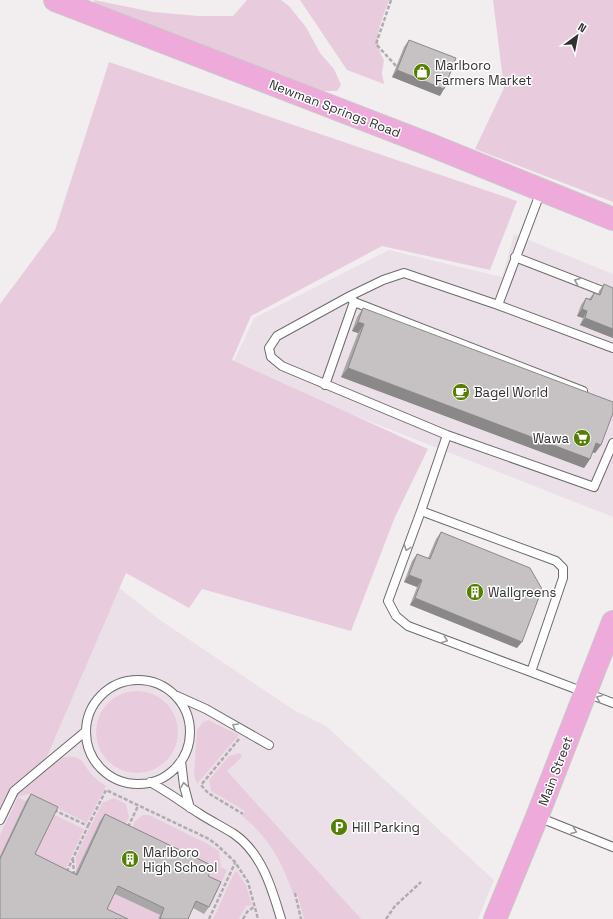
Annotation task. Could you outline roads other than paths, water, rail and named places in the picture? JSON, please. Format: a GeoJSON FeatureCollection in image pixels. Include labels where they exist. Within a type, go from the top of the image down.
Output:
{"type":"FeatureCollection","features":[{"type":"Feature","properties":{"kind":"main road","name":"Newman Springs Road"},"geometry":{"type":"LineString","coordinates":[[55,0],[428,144],[613,219]]}},
{"type":"Feature","properties":{"kind":"main road","name":"Main Street"},"geometry":{"type":"LineString","coordinates":[[495,919],[537,817],[613,622]]}},
{"type":"Feature","properties":{"kind":"lane"},"geometry":{"type":"LineString","coordinates":[[498,305],[541,191]]}},
{"type":"Feature","properties":{"kind":"lane"},"geometry":{"type":"LineString","coordinates":[[515,257],[613,295]]}},
{"type":"Feature","properties":{"kind":"lane"},"geometry":{"type":"LineString","coordinates":[[613,348],[498,305],[404,273],[383,280],[352,299],[277,336],[269,348],[272,357],[282,366],[447,435],[594,487],[613,443]]}},
{"type":"Feature","properties":{"kind":"lane"},"geometry":{"type":"LineString","coordinates":[[325,384],[352,299]]}},
{"type":"Feature","properties":{"kind":"lane"},"geometry":{"type":"LineString","coordinates":[[352,299],[595,395]]}},
{"type":"Feature","properties":{"kind":"lane"},"geometry":{"type":"LineString","coordinates":[[447,435],[388,601],[396,616],[408,626],[613,703]]}},
{"type":"Feature","properties":{"kind":"lane"},"geometry":{"type":"LineString","coordinates":[[421,511],[556,561],[563,568],[563,578],[531,672]]}},
{"type":"Feature","properties":{"kind":"lane"},"geometry":{"type":"LineString","coordinates":[[175,695],[184,708],[190,723],[190,738],[186,753],[181,761],[165,776],[150,782],[134,783],[119,780],[106,772],[95,761],[88,746],[86,731],[89,714],[97,699],[110,687],[127,681],[144,680],[161,685],[175,695],[206,709],[269,746]]}},
{"type":"Feature","properties":{"kind":"lane"},"geometry":{"type":"LineString","coordinates":[[0,820],[14,791],[86,731]]}},
{"type":"Feature","properties":{"kind":"lane"},"geometry":{"type":"LineString","coordinates":[[181,761],[184,786],[190,808]]}},
{"type":"Feature","properties":{"kind":"lane"},"geometry":{"type":"LineString","coordinates":[[150,782],[234,834],[255,856],[262,866],[273,893],[281,919]]}},
{"type":"Feature","properties":{"kind":"lane"},"geometry":{"type":"LineString","coordinates":[[537,817],[613,846]]}},
{"type":"Feature","properties":{"kind":"place","name":"Marlboro Farmers Market"},"geometry":{"type":"Point","coordinates":[422,72]}},
{"type":"Feature","properties":{"kind":"place","name":"Bagel World"},"geometry":{"type":"Point","coordinates":[461,392]}},
{"type":"Feature","properties":{"kind":"place","name":"Wawa"},"geometry":{"type":"Point","coordinates":[582,438]}},
{"type":"Feature","properties":{"kind":"place","name":"Wallgreens"},"geometry":{"type":"Point","coordinates":[475,592]}},
{"type":"Feature","properties":{"kind":"place","name":"Hill Parking"},"geometry":{"type":"Point","coordinates":[339,827]}},
{"type":"Feature","properties":{"kind":"place","name":"Marlboro High School"},"geometry":{"type":"Point","coordinates":[130,859]}}]}
